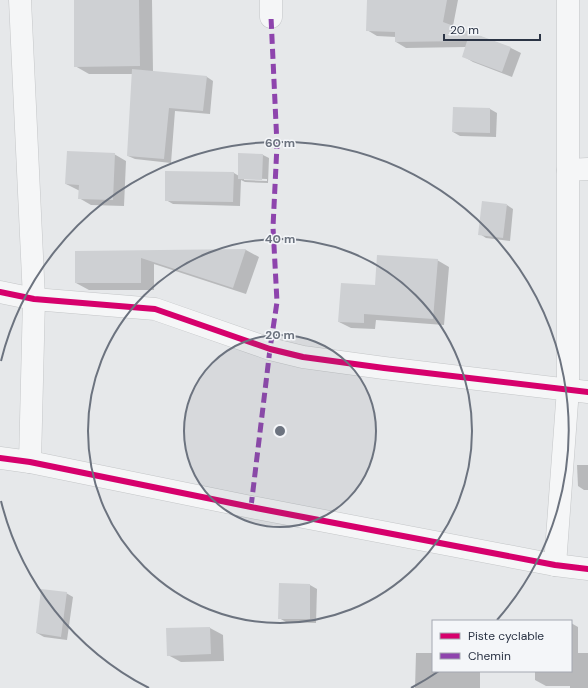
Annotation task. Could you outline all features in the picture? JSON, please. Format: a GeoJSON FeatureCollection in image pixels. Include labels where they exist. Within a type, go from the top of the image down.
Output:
{"type":"FeatureCollection","features":[{"type":"Feature","properties":{"kind":"street"},"geometry":{"type":"LineString","coordinates":[[20,0],[34,299],[30,462]]}},
{"type":"Feature","properties":{"kind":"street"},"geometry":{"type":"LineString","coordinates":[[555,565],[578,391],[578,169],[568,0]]}},
{"type":"Feature","properties":{"kind":"street"},"geometry":{"type":"LineString","coordinates":[[0,292],[34,299],[155,309],[270,349],[303,357],[578,391]]}},
{"type":"Feature","properties":{"kind":"street"},"geometry":{"type":"LineString","coordinates":[[0,458],[30,462],[555,565],[588,569]]}},
{"type":"Feature","properties":{"kind":"building"},"geometry":{"type":"Polygon","coordinates":[[[74,0],[139,0],[140,66],[74,67],[74,0]]]}},
{"type":"Feature","properties":{"kind":"building"},"geometry":{"type":"Polygon","coordinates":[[[367,0],[447,0],[443,22],[511,47],[502,72],[462,57],[467,41],[395,42],[395,32],[366,31],[367,0]]]}},
{"type":"Feature","properties":{"kind":"building"},"geometry":{"type":"Polygon","coordinates":[[[132,69],[207,76],[203,111],[169,108],[164,159],[127,156],[132,69]]]}},
{"type":"Feature","properties":{"kind":"building"},"geometry":{"type":"Polygon","coordinates":[[[453,107],[490,108],[490,133],[452,132],[453,107]]]}},
{"type":"Feature","properties":{"kind":"building"},"geometry":{"type":"Polygon","coordinates":[[[67,151],[115,153],[113,200],[78,199],[79,185],[65,184],[67,151]]]}},
{"type":"Feature","properties":{"kind":"building"},"geometry":{"type":"Polygon","coordinates":[[[238,153],[263,154],[262,180],[238,179],[238,153]]]}},
{"type":"Feature","properties":{"kind":"building"},"geometry":{"type":"Polygon","coordinates":[[[165,171],[234,172],[233,202],[165,201],[165,171]]]}},
{"type":"Feature","properties":{"kind":"building"},"geometry":{"type":"Polygon","coordinates":[[[482,201],[507,204],[503,238],[478,235],[482,201]]]}},
{"type":"Feature","properties":{"kind":"building"},"geometry":{"type":"Polygon","coordinates":[[[246,249],[233,288],[141,258],[141,283],[75,283],[75,251],[246,249]]]}},
{"type":"Feature","properties":{"kind":"building"},"geometry":{"type":"Polygon","coordinates":[[[377,255],[438,259],[433,319],[364,314],[364,323],[338,322],[341,283],[375,285],[377,255]]]}},
{"type":"Feature","properties":{"kind":"building"},"geometry":{"type":"Polygon","coordinates":[[[279,583],[310,584],[310,619],[278,619],[279,583]]]}},
{"type":"Feature","properties":{"kind":"building"},"geometry":{"type":"Polygon","coordinates":[[[41,589],[67,592],[61,637],[36,633],[41,589]]]}},
{"type":"Feature","properties":{"kind":"building"},"geometry":{"type":"Polygon","coordinates":[[[210,627],[211,654],[167,656],[166,628],[210,627]]]}},
{"type":"Feature","properties":{"kind":"marked path"},"geometry":{"type":"LineString","coordinates":[[251,507],[277,302],[273,227],[277,145],[271,17]]}},
{"type":"Feature","properties":{"kind":"cycle path"},"geometry":{"type":"LineString","coordinates":[[0,292],[34,299],[155,309],[270,349],[303,357],[588,392]]}},
{"type":"Feature","properties":{"kind":"cycle path"},"geometry":{"type":"LineString","coordinates":[[0,458],[30,462],[251,507],[555,565],[588,569]]}}]}
